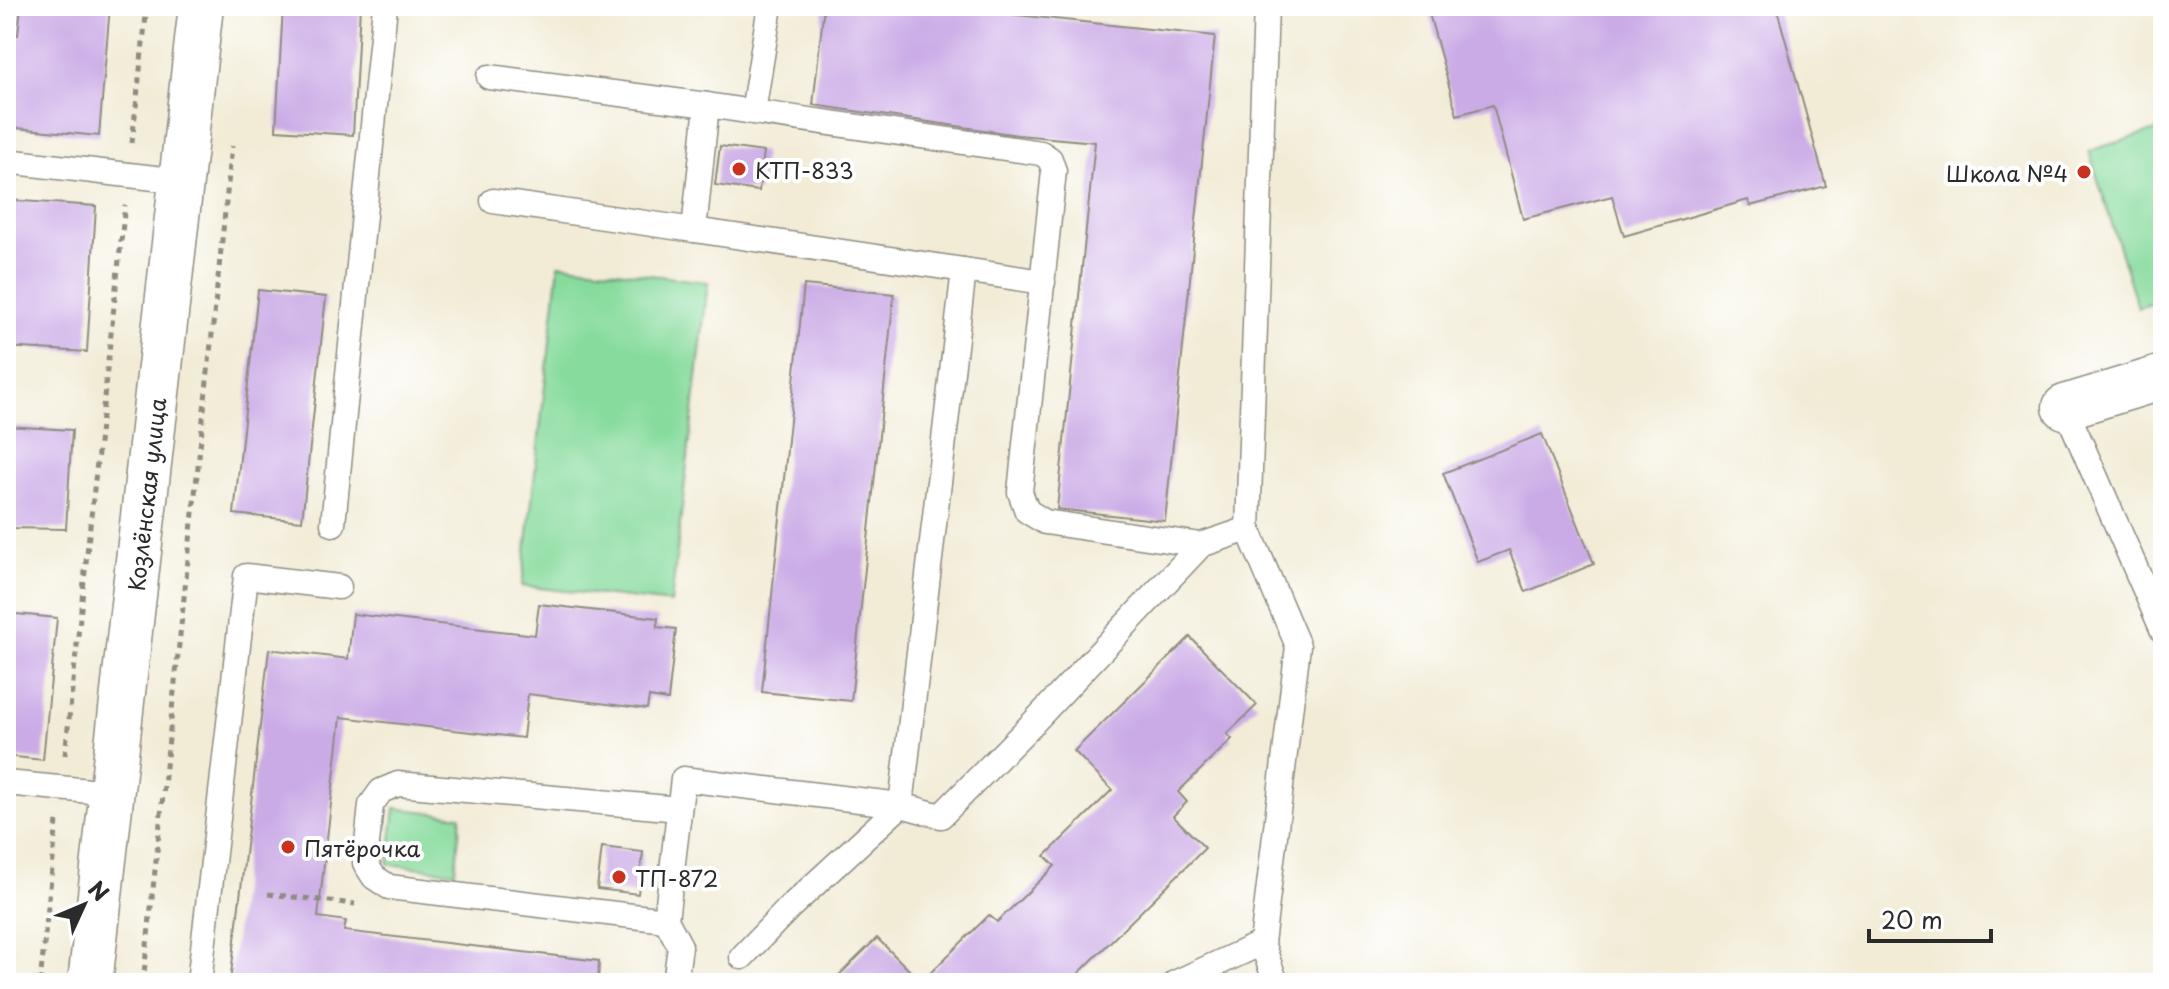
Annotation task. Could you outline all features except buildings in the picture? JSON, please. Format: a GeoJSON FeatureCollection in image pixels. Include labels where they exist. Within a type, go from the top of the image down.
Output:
{"type":"FeatureCollection","features":[{"type":"Feature","properties":{"kind":"street","name":"Козлёнская улица"},"geometry":{"type":"LineString","coordinates":[[90,983],[201,6]]}},
{"type":"Feature","properties":{"kind":"street"},"geometry":{"type":"LineString","coordinates":[[2065,407],[2163,377]]}},
{"type":"Feature","properties":{"kind":"lane"},"geometry":{"type":"LineString","coordinates":[[333,524],[385,6]]}},
{"type":"Feature","properties":{"kind":"lane"},"geometry":{"type":"LineString","coordinates":[[753,112],[770,6],[763,6]]}},
{"type":"Feature","properties":{"kind":"lane"},"geometry":{"type":"LineString","coordinates":[[1266,6],[1248,529],[1298,646],[1262,943],[1276,983]]}},
{"type":"Feature","properties":{"kind":"lane"},"geometry":{"type":"LineString","coordinates":[[489,77],[1041,153],[1050,159],[1054,171],[1020,492],[1027,511],[1045,522],[1201,545],[1248,529]]}},
{"type":"Feature","properties":{"kind":"lane"},"geometry":{"type":"LineString","coordinates":[[694,230],[707,105]]}},
{"type":"Feature","properties":{"kind":"lane"},"geometry":{"type":"LineString","coordinates":[[6,161],[181,181]]}},
{"type":"Feature","properties":{"kind":"lane"},"geometry":{"type":"LineString","coordinates":[[493,201],[1043,282]]}},
{"type":"Feature","properties":{"kind":"lane"},"geometry":{"type":"LineString","coordinates":[[742,957],[790,907],[901,805],[964,270]]}},
{"type":"Feature","properties":{"kind":"lane"},"geometry":{"type":"LineString","coordinates":[[2065,407],[2163,631]]}},
{"type":"Feature","properties":{"kind":"lane"},"geometry":{"type":"LineString","coordinates":[[675,983],[680,946],[666,920],[683,779],[901,805],[941,816],[1201,545]]}},
{"type":"Feature","properties":{"kind":"lane"},"geometry":{"type":"LineString","coordinates":[[199,983],[246,576],[339,587]]}},
{"type":"Feature","properties":{"kind":"lane"},"geometry":{"type":"LineString","coordinates":[[6,783],[111,793]]}},
{"type":"Feature","properties":{"kind":"lane"},"geometry":{"type":"LineString","coordinates":[[666,920],[389,887],[374,877],[365,863],[371,805],[389,787],[398,784],[679,809]]}},
{"type":"Feature","properties":{"kind":"lane"},"geometry":{"type":"LineString","coordinates":[[1175,983],[1262,943]]}},
{"type":"Feature","properties":{"kind":"path"},"geometry":{"type":"LineString","coordinates":[[40,983],[147,6]]}},
{"type":"Feature","properties":{"kind":"path"},"geometry":{"type":"LineString","coordinates":[[143,983],[233,132]]}},
{"type":"Feature","properties":{"kind":"path"},"geometry":{"type":"LineString","coordinates":[[268,894],[387,907],[389,887]]}},
{"type":"Feature","properties":{"kind":"green space"},"geometry":{"type":"Polygon","coordinates":[[[2163,128],[2163,300],[2138,308],[2089,151],[2163,128]]]}},
{"type":"Feature","properties":{"kind":"green space"},"geometry":{"type":"Polygon","coordinates":[[[559,264],[708,282],[671,603],[522,586],[559,264]]]}},
{"type":"Feature","properties":{"kind":"green space"},"geometry":{"type":"Polygon","coordinates":[[[395,808],[461,816],[455,872],[388,864],[395,808]]]}},
{"type":"Feature","properties":{"kind":"place","name":"КТП-833"},"geometry":{"type":"Point","coordinates":[739,169]}},
{"type":"Feature","properties":{"kind":"place","name":"Школа №4"},"geometry":{"type":"Point","coordinates":[2084,172]}},
{"type":"Feature","properties":{"kind":"place","name":"Пятёрочка"},"geometry":{"type":"Point","coordinates":[288,847]}},
{"type":"Feature","properties":{"kind":"place","name":"ТП-872"},"geometry":{"type":"Point","coordinates":[619,877]}}]}
